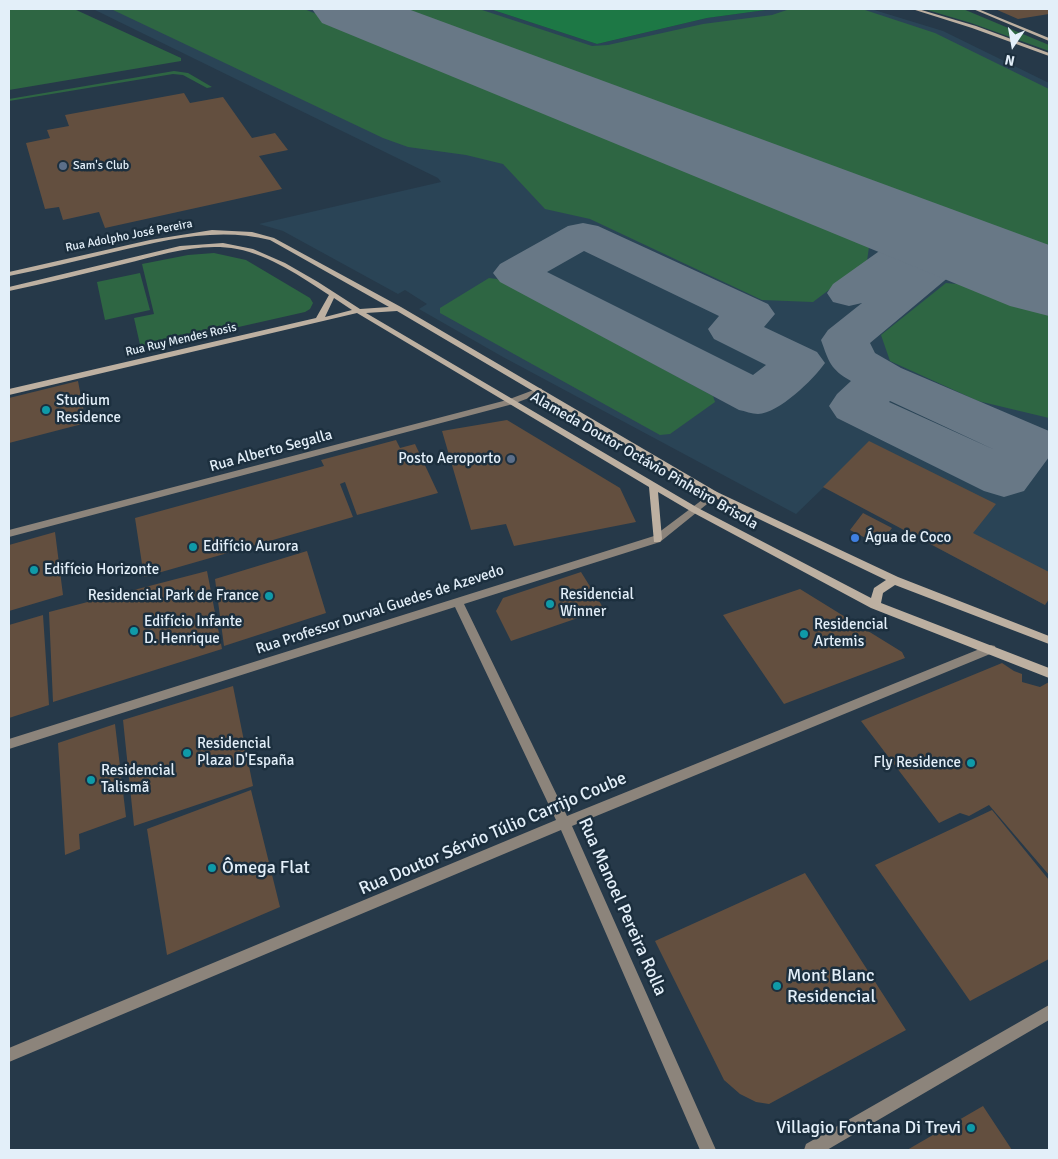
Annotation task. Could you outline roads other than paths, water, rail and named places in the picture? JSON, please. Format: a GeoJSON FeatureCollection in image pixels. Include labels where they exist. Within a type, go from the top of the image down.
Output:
{"type":"FeatureCollection","features":[{"type":"Feature","properties":{"kind":"street"},"geometry":{"type":"LineString","coordinates":[[914,9],[974,27],[1049,55]]}},
{"type":"Feature","properties":{"kind":"street"},"geometry":{"type":"LineString","coordinates":[[975,9],[1049,40]]}},
{"type":"Feature","properties":{"kind":"street","name":"Rua Adolpho José Pereira"},"geometry":{"type":"LineString","coordinates":[[9,274],[160,240],[212,232],[256,234]]}},
{"type":"Feature","properties":{"kind":"street","name":"Alameda Doutor Octávio Pinheiro Brisola"},"geometry":{"type":"LineString","coordinates":[[256,234],[272,239],[398,308],[714,494],[894,580],[1049,640]]}},
{"type":"Feature","properties":{"kind":"street","name":"Rua Adolpho José Pereira"},"geometry":{"type":"LineString","coordinates":[[9,289],[170,251],[213,245],[238,247]]}},
{"type":"Feature","properties":{"kind":"street","name":"Alameda Doutor Octávio Pinheiro Brisola"},"geometry":{"type":"LineString","coordinates":[[238,247],[264,255],[333,294],[510,402],[695,510],[875,605],[1049,673]]}},
{"type":"Feature","properties":{"kind":"street"},"geometry":{"type":"LineString","coordinates":[[319,320],[333,294]]}},
{"type":"Feature","properties":{"kind":"street","name":"Rua Ruy Mendes Rosis"},"geometry":{"type":"LineString","coordinates":[[9,392],[358,311],[398,308]]}},
{"type":"Feature","properties":{"kind":"street","name":"Rua Alberto Segalla"},"geometry":{"type":"LineString","coordinates":[[9,534],[510,402],[539,391]]}},
{"type":"Feature","properties":{"kind":"street"},"geometry":{"type":"LineString","coordinates":[[653,484],[657,539]]}},
{"type":"Feature","properties":{"kind":"street","name":"Rua Professor Durval Guedes de Azevedo"},"geometry":{"type":"LineString","coordinates":[[9,744],[657,539],[714,494]]}},
{"type":"Feature","properties":{"kind":"street"},"geometry":{"type":"LineString","coordinates":[[875,605],[878,591],[894,580]]}},
{"type":"Feature","properties":{"kind":"street","name":"Rua Manoel Pereira Rolla"},"geometry":{"type":"LineString","coordinates":[[457,601],[564,823],[708,1150]]}},
{"type":"Feature","properties":{"kind":"street","name":"Rua Doutor Sérvio Túlio Carrijo Coube"},"geometry":{"type":"LineString","coordinates":[[9,1055],[564,823],[991,649]]}},
{"type":"Feature","properties":{"kind":"street"},"geometry":{"type":"LineString","coordinates":[[812,1150],[1049,1012]]}},
{"type":"Feature","properties":{"kind":"place","name":"Sam's Club"},"geometry":{"type":"Point","coordinates":[63,166]}},
{"type":"Feature","properties":{"kind":"place","name":"Studium Residence"},"geometry":{"type":"Point","coordinates":[46,410]}},
{"type":"Feature","properties":{"kind":"place","name":"Posto Aeroporto"},"geometry":{"type":"Point","coordinates":[511,459]}},
{"type":"Feature","properties":{"kind":"place","name":"Água de Coco"},"geometry":{"type":"Point","coordinates":[855,538]}},
{"type":"Feature","properties":{"kind":"place","name":"Edifício Aurora"},"geometry":{"type":"Point","coordinates":[193,547]}},
{"type":"Feature","properties":{"kind":"place","name":"Edifício Horizonte"},"geometry":{"type":"Point","coordinates":[34,570]}},
{"type":"Feature","properties":{"kind":"place","name":"Residencial Park de France"},"geometry":{"type":"Point","coordinates":[269,596]}},
{"type":"Feature","properties":{"kind":"place","name":"Residencial Winner"},"geometry":{"type":"Point","coordinates":[550,604]}},
{"type":"Feature","properties":{"kind":"place","name":"Edifício Infante D. Henrique"},"geometry":{"type":"Point","coordinates":[134,631]}},
{"type":"Feature","properties":{"kind":"place","name":"Residencial Artemis"},"geometry":{"type":"Point","coordinates":[804,634]}},
{"type":"Feature","properties":{"kind":"place","name":"Residencial Plaza D'España"},"geometry":{"type":"Point","coordinates":[187,753]}},
{"type":"Feature","properties":{"kind":"place","name":"Fly Residence"},"geometry":{"type":"Point","coordinates":[971,763]}},
{"type":"Feature","properties":{"kind":"place","name":"Residencial Talismã"},"geometry":{"type":"Point","coordinates":[91,780]}},
{"type":"Feature","properties":{"kind":"place","name":"Ômega Flat"},"geometry":{"type":"Point","coordinates":[212,868]}},
{"type":"Feature","properties":{"kind":"place","name":"Mont Blanc Residencial"},"geometry":{"type":"Point","coordinates":[777,986]}},
{"type":"Feature","properties":{"kind":"place","name":"Villagio Fontana Di Trevi"},"geometry":{"type":"Point","coordinates":[971,1128]}}]}
